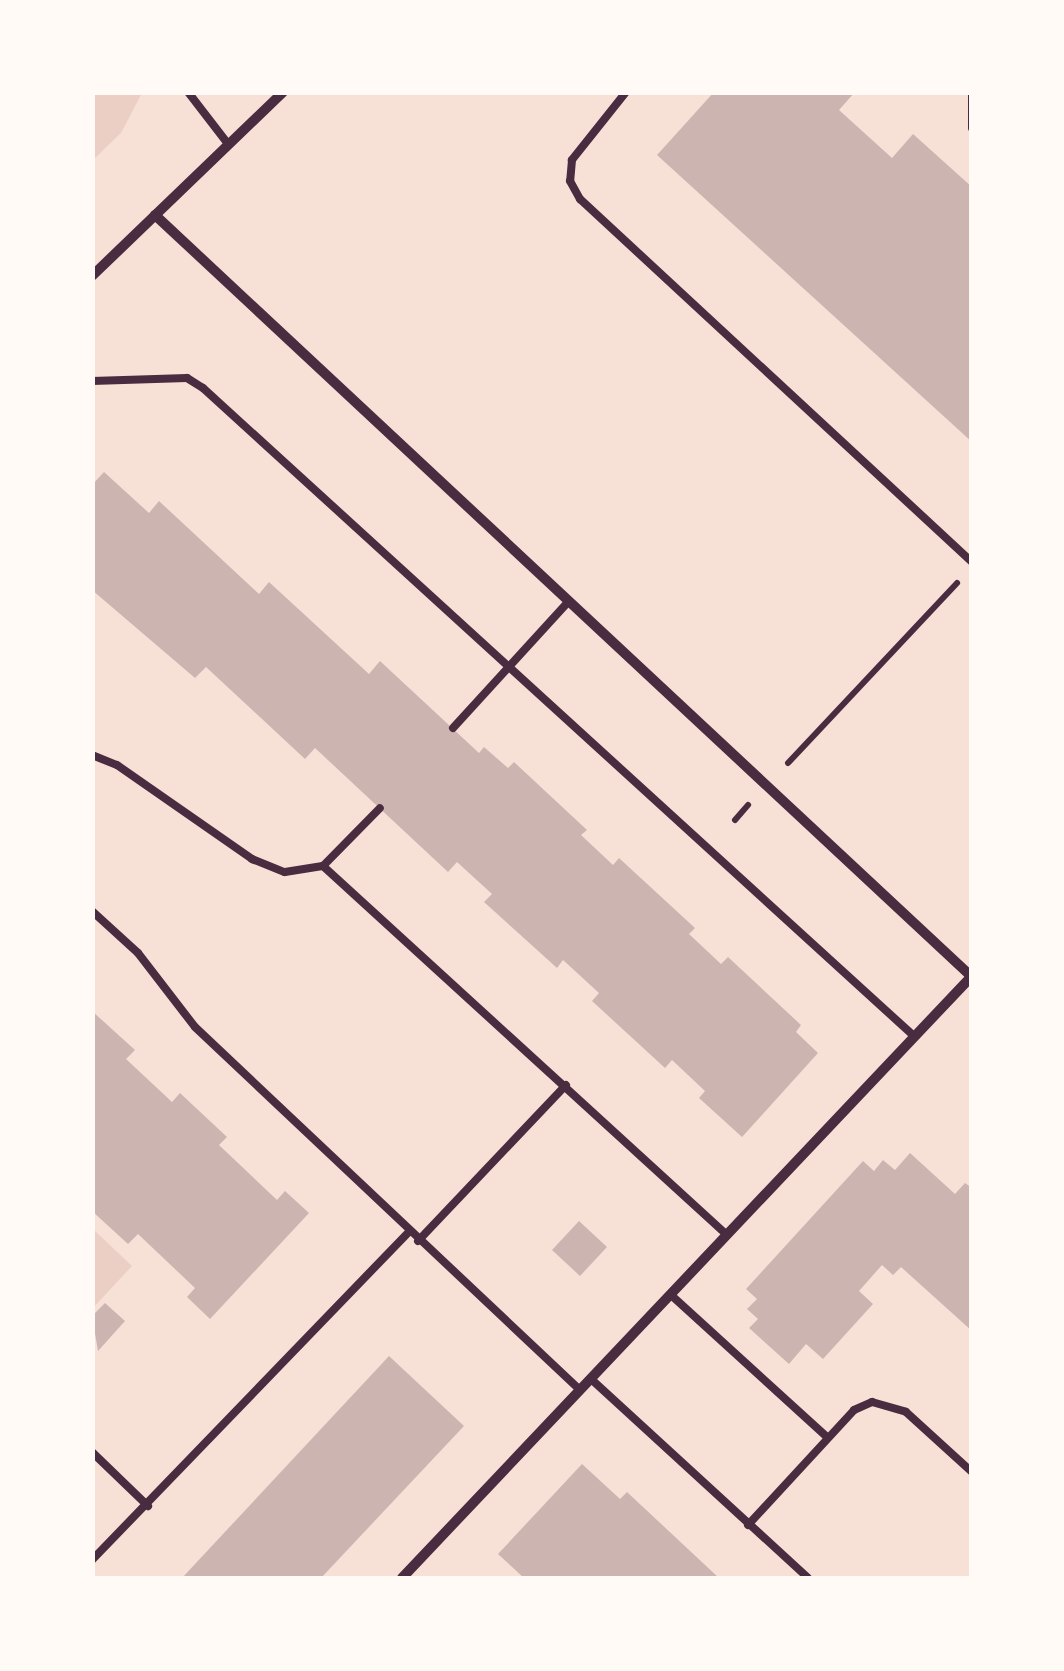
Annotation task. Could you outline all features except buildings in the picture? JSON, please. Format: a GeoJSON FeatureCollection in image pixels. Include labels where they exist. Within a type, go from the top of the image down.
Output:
{"type":"FeatureCollection","features":[{"type":"Feature","properties":{"kind":"street"},"geometry":{"type":"LineString","coordinates":[[92,276],[283,92]]}},
{"type":"Feature","properties":{"kind":"street"},"geometry":{"type":"LineString","coordinates":[[155,215],[971,977],[408,1577]]}},
{"type":"Feature","properties":{"kind":"lane"},"geometry":{"type":"LineString","coordinates":[[188,92],[228,144]]}},
{"type":"Feature","properties":{"kind":"lane"},"geometry":{"type":"LineString","coordinates":[[626,92],[572,160],[570,181],[580,198],[972,562]]}},
{"type":"Feature","properties":{"kind":"lane"},"geometry":{"type":"LineString","coordinates":[[972,93],[972,128]]}},
{"type":"Feature","properties":{"kind":"lane"},"geometry":{"type":"LineString","coordinates":[[92,381],[186,378],[203,388],[914,1036]]}},
{"type":"Feature","properties":{"kind":"lane"},"geometry":{"type":"LineString","coordinates":[[453,728],[570,601]]}},
{"type":"Feature","properties":{"kind":"lane"},"geometry":{"type":"LineString","coordinates":[[92,755],[117,765],[252,859],[285,872],[323,866],[380,808]]}},
{"type":"Feature","properties":{"kind":"lane"},"geometry":{"type":"LineString","coordinates":[[323,866],[727,1235]]}},
{"type":"Feature","properties":{"kind":"lane"},"geometry":{"type":"LineString","coordinates":[[92,911],[138,953],[195,1027],[418,1242],[580,1390]]}},
{"type":"Feature","properties":{"kind":"lane"},"geometry":{"type":"LineString","coordinates":[[418,1242],[566,1085]]}},
{"type":"Feature","properties":{"kind":"lane"},"geometry":{"type":"LineString","coordinates":[[92,1560],[408,1232]]}},
{"type":"Feature","properties":{"kind":"lane"},"geometry":{"type":"LineString","coordinates":[[670,1295],[828,1438]]}},
{"type":"Feature","properties":{"kind":"lane"},"geometry":{"type":"LineString","coordinates":[[591,1379],[808,1578]]}},
{"type":"Feature","properties":{"kind":"lane"},"geometry":{"type":"LineString","coordinates":[[748,1525],[854,1410],[889,1403],[972,1472]]}},
{"type":"Feature","properties":{"kind":"lane"},"geometry":{"type":"LineString","coordinates":[[92,1452],[148,1506]]}},
{"type":"Feature","properties":{"kind":"path"},"geometry":{"type":"LineString","coordinates":[[734,820],[960,579]]}},
{"type":"Feature","properties":{"kind":"shaded area"},"geometry":{"type":"Polygon","coordinates":[[[93,92],[142,93],[121,133],[93,160],[93,92]]]}},
{"type":"Feature","properties":{"kind":"shaded area"},"geometry":{"type":"Polygon","coordinates":[[[93,1229],[132,1266],[92,1308],[93,1229]]]}}]}
